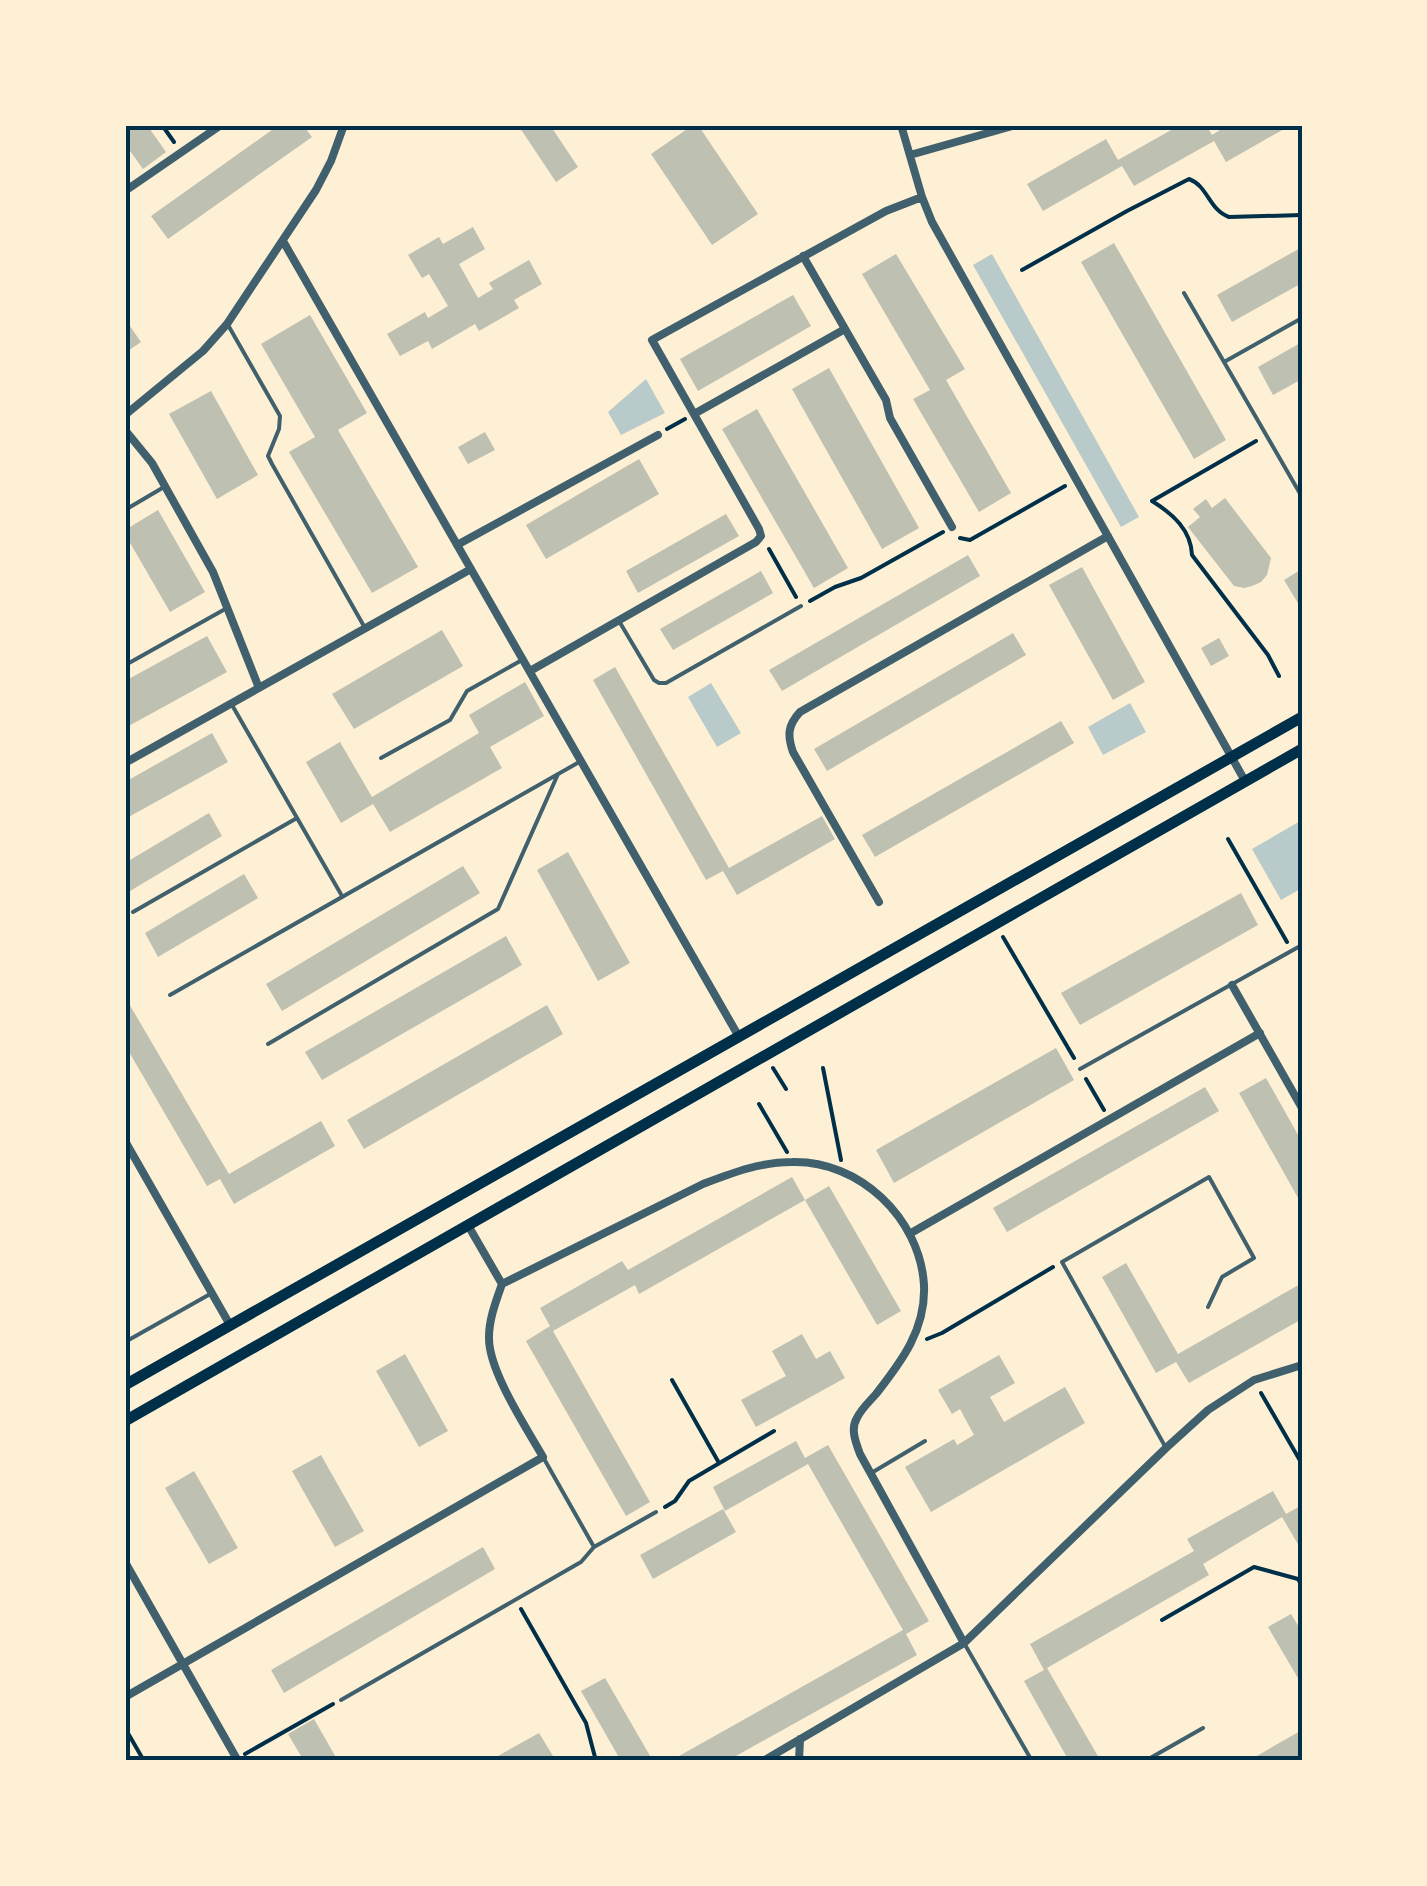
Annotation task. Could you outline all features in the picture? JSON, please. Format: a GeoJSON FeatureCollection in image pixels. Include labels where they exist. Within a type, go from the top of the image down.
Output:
{"type":"FeatureCollection","features":[{"type":"Feature","properties":{"kind":"main road"},"geometry":{"type":"LineString","coordinates":[[125,1385],[1302,717]]}},
{"type":"Feature","properties":{"kind":"main road"},"geometry":{"type":"LineString","coordinates":[[125,1421],[1302,749]]}},
{"type":"Feature","properties":{"kind":"street"},"geometry":{"type":"LineString","coordinates":[[125,191],[221,125]]}},
{"type":"Feature","properties":{"kind":"street"},"geometry":{"type":"LineString","coordinates":[[125,415],[203,351],[227,324],[324,176],[344,125]]}},
{"type":"Feature","properties":{"kind":"street"},"geometry":{"type":"LineString","coordinates":[[901,125],[932,222],[1246,781]]}},
{"type":"Feature","properties":{"kind":"street"},"geometry":{"type":"LineString","coordinates":[[910,155],[1016,125]]}},
{"type":"Feature","properties":{"kind":"street"},"geometry":{"type":"LineString","coordinates":[[530,671],[761,536],[652,340],[886,211],[922,197]]}},
{"type":"Feature","properties":{"kind":"street"},"geometry":{"type":"LineString","coordinates":[[283,242],[739,1037]]}},
{"type":"Feature","properties":{"kind":"street"},"geometry":{"type":"LineString","coordinates":[[804,256],[952,527]]}},
{"type":"Feature","properties":{"kind":"street"},"geometry":{"type":"LineString","coordinates":[[694,414],[846,329]]}},
{"type":"Feature","properties":{"kind":"street"},"geometry":{"type":"LineString","coordinates":[[125,430],[152,463],[213,572],[259,688]]}},
{"type":"Feature","properties":{"kind":"street"},"geometry":{"type":"LineString","coordinates":[[457,545],[658,435]]}},
{"type":"Feature","properties":{"kind":"street"},"geometry":{"type":"LineString","coordinates":[[879,902],[793,752],[789,729],[800,712],[1108,536]]}},
{"type":"Feature","properties":{"kind":"street"},"geometry":{"type":"LineString","coordinates":[[125,762],[471,569]]}},
{"type":"Feature","properties":{"kind":"street"},"geometry":{"type":"LineString","coordinates":[[1232,984],[1302,1108]]}},
{"type":"Feature","properties":{"kind":"street"},"geometry":{"type":"LineString","coordinates":[[911,1233],[1260,1033]]}},
{"type":"Feature","properties":{"kind":"street"},"geometry":{"type":"LineString","coordinates":[[125,1140],[230,1325]]}},
{"type":"Feature","properties":{"kind":"street"},"geometry":{"type":"LineString","coordinates":[[125,1697],[543,1457],[502,1383],[489,1349],[490,1320],[502,1284],[703,1184],[737,1171],[793,1162],[843,1170],[890,1205],[911,1233],[924,1280],[924,1299],[914,1340],[855,1419],[854,1435],[870,1474],[964,1643]]}},
{"type":"Feature","properties":{"kind":"street"},"geometry":{"type":"LineString","coordinates":[[468,1226],[502,1284]]}},
{"type":"Feature","properties":{"kind":"street"},"geometry":{"type":"LineString","coordinates":[[763,1761],[964,1643],[1222,1399],[1254,1380],[1302,1365]]}},
{"type":"Feature","properties":{"kind":"street"},"geometry":{"type":"LineString","coordinates":[[125,1562],[238,1760]]}},
{"type":"Feature","properties":{"kind":"street"},"geometry":{"type":"LineString","coordinates":[[799,1761],[800,1740]]}},
{"type":"Feature","properties":{"kind":"lane"},"geometry":{"type":"LineString","coordinates":[[1184,293],[1302,498]]}},
{"type":"Feature","properties":{"kind":"lane"},"geometry":{"type":"LineString","coordinates":[[1224,362],[1302,318]]}},
{"type":"Feature","properties":{"kind":"lane"},"geometry":{"type":"LineString","coordinates":[[227,324],[280,416],[268,456],[366,628]]}},
{"type":"Feature","properties":{"kind":"lane"},"geometry":{"type":"LineString","coordinates":[[125,510],[166,486]]}},
{"type":"Feature","properties":{"kind":"lane"},"geometry":{"type":"LineString","coordinates":[[618,620],[658,684],[801,606]]}},
{"type":"Feature","properties":{"kind":"lane"},"geometry":{"type":"LineString","coordinates":[[125,657],[129,663],[229,607]]}},
{"type":"Feature","properties":{"kind":"lane"},"geometry":{"type":"LineString","coordinates":[[382,758],[450,720],[468,691],[523,660]]}},
{"type":"Feature","properties":{"kind":"lane"},"geometry":{"type":"LineString","coordinates":[[231,704],[342,896]]}},
{"type":"Feature","properties":{"kind":"lane"},"geometry":{"type":"LineString","coordinates":[[170,995],[581,761]]}},
{"type":"Feature","properties":{"kind":"lane"},"geometry":{"type":"LineString","coordinates":[[268,1044],[498,909],[558,774]]}},
{"type":"Feature","properties":{"kind":"lane"},"geometry":{"type":"LineString","coordinates":[[133,912],[298,818]]}},
{"type":"Feature","properties":{"kind":"lane"},"geometry":{"type":"LineString","coordinates":[[1080,1069],[1302,945]]}},
{"type":"Feature","properties":{"kind":"lane"},"geometry":{"type":"LineString","coordinates":[[1166,1448],[1062,1262],[1209,1177],[1254,1258],[1222,1277],[1208,1307]]}},
{"type":"Feature","properties":{"kind":"lane"},"geometry":{"type":"LineString","coordinates":[[125,1342],[212,1293]]}},
{"type":"Feature","properties":{"kind":"lane"},"geometry":{"type":"LineString","coordinates":[[870,1474],[925,1441]]}},
{"type":"Feature","properties":{"kind":"lane"},"geometry":{"type":"LineString","coordinates":[[543,1457],[594,1547]]}},
{"type":"Feature","properties":{"kind":"lane"},"geometry":{"type":"LineString","coordinates":[[341,1700],[582,1562],[594,1547],[656,1512]]}},
{"type":"Feature","properties":{"kind":"lane"},"geometry":{"type":"LineString","coordinates":[[964,1643],[1032,1761]]}},
{"type":"Feature","properties":{"kind":"lane"},"geometry":{"type":"LineString","coordinates":[[1145,1761],[1202,1728]]}},
{"type":"Feature","properties":{"kind":"path"},"geometry":{"type":"LineString","coordinates":[[162,125],[182,153]]}},
{"type":"Feature","properties":{"kind":"path"},"geometry":{"type":"LineString","coordinates":[[1022,270],[1189,179],[1198,182],[1216,211],[1229,217],[1302,215]]}},
{"type":"Feature","properties":{"kind":"path"},"geometry":{"type":"LineString","coordinates":[[658,435],[694,414]]}},
{"type":"Feature","properties":{"kind":"path"},"geometry":{"type":"LineString","coordinates":[[1266,435],[1152,501],[1172,514],[1192,540],[1192,555],[1280,676]]}},
{"type":"Feature","properties":{"kind":"path"},"geometry":{"type":"LineString","coordinates":[[761,536],[801,606],[861,578],[952,527],[962,540],[970,540],[1076,480]]}},
{"type":"Feature","properties":{"kind":"path"},"geometry":{"type":"LineString","coordinates":[[1228,839],[1292,951]]}},
{"type":"Feature","properties":{"kind":"path"},"geometry":{"type":"LineString","coordinates":[[995,924],[1109,1118]]}},
{"type":"Feature","properties":{"kind":"path"},"geometry":{"type":"LineString","coordinates":[[766,1055],[786,1089]]}},
{"type":"Feature","properties":{"kind":"path"},"geometry":{"type":"LineString","coordinates":[[823,1068],[843,1170]]}},
{"type":"Feature","properties":{"kind":"path"},"geometry":{"type":"LineString","coordinates":[[759,1104],[793,1162]]}},
{"type":"Feature","properties":{"kind":"path"},"geometry":{"type":"LineString","coordinates":[[914,1340],[942,1334],[1062,1262]]}},
{"type":"Feature","properties":{"kind":"path"},"geometry":{"type":"LineString","coordinates":[[672,1380],[719,1463]]}},
{"type":"Feature","properties":{"kind":"path"},"geometry":{"type":"LineString","coordinates":[[1254,1380],[1302,1464]]}},
{"type":"Feature","properties":{"kind":"path"},"geometry":{"type":"LineString","coordinates":[[656,1512],[674,1501],[688,1481],[774,1430]]}},
{"type":"Feature","properties":{"kind":"path"},"geometry":{"type":"LineString","coordinates":[[1162,1620],[1254,1567],[1298,1579],[1302,1586]]}},
{"type":"Feature","properties":{"kind":"path"},"geometry":{"type":"LineString","coordinates":[[516,1600],[586,1722],[596,1761]]}},
{"type":"Feature","properties":{"kind":"path"},"geometry":{"type":"LineString","coordinates":[[238,1760],[341,1700]]}},
{"type":"Feature","properties":{"kind":"path"},"geometry":{"type":"LineString","coordinates":[[125,1728],[144,1761]]}},
{"type":"Feature","properties":{"kind":"shaded area"},"geometry":{"type":"Polygon","coordinates":[[[992,254],[1139,517],[1121,527],[973,265],[992,254]]]}},
{"type":"Feature","properties":{"kind":"shaded area"},"geometry":{"type":"Polygon","coordinates":[[[646,379],[665,413],[621,435],[608,412],[646,379]]]}},
{"type":"Feature","properties":{"kind":"shaded area"},"geometry":{"type":"Polygon","coordinates":[[[711,683],[741,733],[717,747],[688,697],[711,683]]]}},
{"type":"Feature","properties":{"kind":"shaded area"},"geometry":{"type":"Polygon","coordinates":[[[1130,703],[1146,732],[1103,755],[1088,727],[1130,703]]]}},
{"type":"Feature","properties":{"kind":"shaded area"},"geometry":{"type":"Polygon","coordinates":[[[1302,820],[1302,888],[1281,900],[1252,849],[1302,820]]]}},
{"type":"Feature","properties":{"kind":"building"},"geometry":{"type":"Polygon","coordinates":[[[125,125],[147,125],[166,152],[143,169],[125,144],[125,125]]]}},
{"type":"Feature","properties":{"kind":"building"},"geometry":{"type":"Polygon","coordinates":[[[279,125],[303,125],[312,137],[168,239],[151,216],[279,125]]]}},
{"type":"Feature","properties":{"kind":"building"},"geometry":{"type":"Polygon","coordinates":[[[518,125],[550,125],[578,167],[556,182],[518,125]]]}},
{"type":"Feature","properties":{"kind":"building"},"geometry":{"type":"Polygon","coordinates":[[[698,125],[758,214],[712,245],[651,154],[698,125]]]}},
{"type":"Feature","properties":{"kind":"building"},"geometry":{"type":"Polygon","coordinates":[[[1180,125],[1206,125],[1212,135],[1228,125],[1291,125],[1226,162],[1214,141],[1134,186],[1122,166],[1043,211],[1027,184],[1106,139],[1118,160],[1180,125]]]}},
{"type":"Feature","properties":{"kind":"building"},"geometry":{"type":"Polygon","coordinates":[[[473,227],[485,249],[459,264],[478,298],[493,289],[489,283],[529,260],[542,284],[514,300],[519,308],[479,331],[475,324],[432,349],[428,341],[400,356],[387,334],[425,312],[428,318],[448,306],[429,274],[422,278],[408,255],[439,237],[443,244],[473,227]]]}},
{"type":"Feature","properties":{"kind":"building"},"geometry":{"type":"Polygon","coordinates":[[[1114,243],[1226,440],[1194,459],[1081,262],[1114,243]]]}},
{"type":"Feature","properties":{"kind":"building"},"geometry":{"type":"Polygon","coordinates":[[[1302,247],[1302,283],[1232,322],[1217,295],[1302,247]]]}},
{"type":"Feature","properties":{"kind":"building"},"geometry":{"type":"Polygon","coordinates":[[[896,254],[965,369],[946,380],[1011,493],[979,512],[913,399],[930,390],[862,274],[896,254]]]}},
{"type":"Feature","properties":{"kind":"building"},"geometry":{"type":"Polygon","coordinates":[[[793,295],[811,326],[698,391],[680,359],[793,295]]]}},
{"type":"Feature","properties":{"kind":"building"},"geometry":{"type":"Polygon","coordinates":[[[310,315],[367,413],[338,430],[418,567],[372,593],[289,452],[315,437],[261,344],[310,315]]]}},
{"type":"Feature","properties":{"kind":"building"},"geometry":{"type":"Polygon","coordinates":[[[125,319],[141,342],[128,351],[125,348],[125,319]]]}},
{"type":"Feature","properties":{"kind":"building"},"geometry":{"type":"Polygon","coordinates":[[[1302,342],[1302,379],[1273,395],[1258,367],[1302,342]]]}},
{"type":"Feature","properties":{"kind":"building"},"geometry":{"type":"Polygon","coordinates":[[[829,368],[919,528],[882,549],[792,389],[829,368]]]}},
{"type":"Feature","properties":{"kind":"building"},"geometry":{"type":"Polygon","coordinates":[[[211,391],[258,475],[217,499],[169,414],[211,391]]]}},
{"type":"Feature","properties":{"kind":"building"},"geometry":{"type":"Polygon","coordinates":[[[757,409],[848,568],[814,588],[722,429],[757,409]]]}},
{"type":"Feature","properties":{"kind":"building"},"geometry":{"type":"Polygon","coordinates":[[[485,432],[495,450],[468,464],[458,447],[485,432]]]}},
{"type":"Feature","properties":{"kind":"building"},"geometry":{"type":"Polygon","coordinates":[[[639,459],[659,494],[546,559],[526,525],[639,459]]]}},
{"type":"Feature","properties":{"kind":"building"},"geometry":{"type":"Polygon","coordinates":[[[1225,498],[1271,558],[1267,575],[1252,586],[1234,586],[1188,527],[1200,517],[1193,509],[1206,499],[1212,508],[1225,498]]]}},
{"type":"Feature","properties":{"kind":"building"},"geometry":{"type":"Polygon","coordinates":[[[158,510],[205,592],[170,612],[125,534],[125,530],[158,510]]]}},
{"type":"Feature","properties":{"kind":"building"},"geometry":{"type":"Polygon","coordinates":[[[726,514],[739,536],[638,593],[626,571],[726,514]]]}},
{"type":"Feature","properties":{"kind":"building"},"geometry":{"type":"Polygon","coordinates":[[[968,555],[980,576],[782,691],[769,670],[968,555]]]}},
{"type":"Feature","properties":{"kind":"building"},"geometry":{"type":"Polygon","coordinates":[[[1082,567],[1145,682],[1113,700],[1049,585],[1082,567]]]}},
{"type":"Feature","properties":{"kind":"building"},"geometry":{"type":"Polygon","coordinates":[[[1302,569],[1302,610],[1284,580],[1302,569]]]}},
{"type":"Feature","properties":{"kind":"building"},"geometry":{"type":"Polygon","coordinates":[[[761,571],[773,593],[673,650],[660,629],[761,571]]]}},
{"type":"Feature","properties":{"kind":"building"},"geometry":{"type":"Polygon","coordinates":[[[442,630],[463,666],[354,729],[332,694],[442,630]]]}},
{"type":"Feature","properties":{"kind":"building"},"geometry":{"type":"Polygon","coordinates":[[[1013,633],[1026,655],[827,771],[814,749],[1013,633]]]}},
{"type":"Feature","properties":{"kind":"building"},"geometry":{"type":"Polygon","coordinates":[[[207,636],[227,672],[125,728],[125,681],[207,636]]]}},
{"type":"Feature","properties":{"kind":"building"},"geometry":{"type":"Polygon","coordinates":[[[1219,638],[1229,656],[1211,666],[1201,648],[1219,638]]]}},
{"type":"Feature","properties":{"kind":"building"},"geometry":{"type":"Polygon","coordinates":[[[615,667],[729,868],[822,816],[835,839],[737,895],[723,871],[706,880],[593,680],[615,667]]]}},
{"type":"Feature","properties":{"kind":"building"},"geometry":{"type":"Polygon","coordinates":[[[525,682],[544,716],[490,747],[502,768],[390,832],[373,804],[341,823],[306,762],[340,742],[372,797],[479,733],[469,715],[525,682]]]}},
{"type":"Feature","properties":{"kind":"building"},"geometry":{"type":"Polygon","coordinates":[[[1061,721],[1074,743],[875,857],[862,835],[1061,721]]]}},
{"type":"Feature","properties":{"kind":"building"},"geometry":{"type":"Polygon","coordinates":[[[212,733],[228,762],[125,819],[125,782],[212,733]]]}},
{"type":"Feature","properties":{"kind":"building"},"geometry":{"type":"Polygon","coordinates":[[[209,813],[222,836],[125,894],[125,863],[209,813]]]}},
{"type":"Feature","properties":{"kind":"building"},"geometry":{"type":"Polygon","coordinates":[[[568,852],[630,963],[598,981],[537,870],[568,852]]]}},
{"type":"Feature","properties":{"kind":"building"},"geometry":{"type":"Polygon","coordinates":[[[463,866],[480,893],[282,1011],[266,984],[463,866]]]}},
{"type":"Feature","properties":{"kind":"building"},"geometry":{"type":"Polygon","coordinates":[[[244,874],[258,898],[158,957],[145,933],[244,874]]]}},
{"type":"Feature","properties":{"kind":"building"},"geometry":{"type":"Polygon","coordinates":[[[1241,893],[1258,925],[1080,1025],[1061,993],[1241,893]]]}},
{"type":"Feature","properties":{"kind":"building"},"geometry":{"type":"Polygon","coordinates":[[[506,936],[522,965],[322,1080],[305,1052],[506,936]]]}},
{"type":"Feature","properties":{"kind":"building"},"geometry":{"type":"Polygon","coordinates":[[[125,997],[229,1174],[321,1121],[335,1146],[234,1204],[220,1179],[207,1186],[125,1045],[125,997]]]}},
{"type":"Feature","properties":{"kind":"building"},"geometry":{"type":"Polygon","coordinates":[[[547,1005],[563,1034],[364,1149],[347,1120],[547,1005]]]}},
{"type":"Feature","properties":{"kind":"building"},"geometry":{"type":"Polygon","coordinates":[[[1056,1048],[1074,1080],[894,1183],[876,1150],[1056,1048]]]}},
{"type":"Feature","properties":{"kind":"building"},"geometry":{"type":"Polygon","coordinates":[[[1266,1078],[1302,1142],[1302,1205],[1239,1093],[1266,1078]]]}},
{"type":"Feature","properties":{"kind":"building"},"geometry":{"type":"Polygon","coordinates":[[[1205,1087],[1219,1111],[1007,1232],[993,1208],[1205,1087]]]}},
{"type":"Feature","properties":{"kind":"building"},"geometry":{"type":"Polygon","coordinates":[[[792,1177],[805,1200],[639,1294],[635,1285],[553,1331],[650,1502],[626,1516],[526,1341],[550,1326],[540,1308],[622,1261],[628,1270],[792,1177]]]}},
{"type":"Feature","properties":{"kind":"building"},"geometry":{"type":"Polygon","coordinates":[[[829,1186],[901,1311],[877,1325],[805,1200],[829,1186]]]}},
{"type":"Feature","properties":{"kind":"building"},"geometry":{"type":"Polygon","coordinates":[[[1126,1263],[1178,1354],[1302,1283],[1302,1319],[1189,1383],[1176,1362],[1156,1373],[1102,1277],[1126,1263]]]}},
{"type":"Feature","properties":{"kind":"building"},"geometry":{"type":"Polygon","coordinates":[[[802,1334],[816,1359],[830,1351],[845,1378],[756,1427],[741,1400],[786,1376],[772,1351],[802,1334]]]}},
{"type":"Feature","properties":{"kind":"building"},"geometry":{"type":"Polygon","coordinates":[[[405,1354],[448,1431],[419,1447],[376,1371],[405,1354]]]}},
{"type":"Feature","properties":{"kind":"building"},"geometry":{"type":"Polygon","coordinates":[[[999,1355],[1015,1383],[990,1397],[1004,1422],[1065,1387],[1085,1423],[931,1512],[905,1467],[954,1439],[957,1445],[974,1435],[960,1409],[952,1414],[938,1390],[999,1355]]]}},
{"type":"Feature","properties":{"kind":"building"},"geometry":{"type":"Polygon","coordinates":[[[796,1441],[805,1458],[828,1445],[929,1621],[906,1634],[917,1655],[727,1761],[670,1761],[903,1630],[808,1464],[725,1511],[713,1487],[796,1441]]]}},
{"type":"Feature","properties":{"kind":"building"},"geometry":{"type":"Polygon","coordinates":[[[321,1455],[364,1531],[335,1547],[292,1471],[321,1455]]]}},
{"type":"Feature","properties":{"kind":"building"},"geometry":{"type":"Polygon","coordinates":[[[194,1471],[238,1548],[209,1564],[165,1488],[194,1471]]]}},
{"type":"Feature","properties":{"kind":"building"},"geometry":{"type":"Polygon","coordinates":[[[1273,1491],[1286,1514],[1302,1505],[1302,1551],[1282,1517],[1203,1564],[1209,1575],[1047,1668],[1099,1758],[1069,1761],[1024,1681],[1044,1670],[1030,1644],[1194,1551],[1187,1539],[1273,1491]]]}},
{"type":"Feature","properties":{"kind":"building"},"geometry":{"type":"Polygon","coordinates":[[[723,1509],[736,1532],[653,1579],[640,1555],[723,1509]]]}},
{"type":"Feature","properties":{"kind":"building"},"geometry":{"type":"Polygon","coordinates":[[[483,1547],[495,1569],[284,1693],[271,1670],[483,1547]]]}},
{"type":"Feature","properties":{"kind":"building"},"geometry":{"type":"Polygon","coordinates":[[[1291,1614],[1302,1632],[1302,1685],[1268,1627],[1291,1614]]]}},
{"type":"Feature","properties":{"kind":"building"},"geometry":{"type":"Polygon","coordinates":[[[605,1678],[653,1761],[621,1761],[581,1691],[605,1678]]]}},
{"type":"Feature","properties":{"kind":"building"},"geometry":{"type":"Polygon","coordinates":[[[314,1719],[338,1761],[304,1761],[288,1734],[314,1719]]]}},
{"type":"Feature","properties":{"kind":"building"},"geometry":{"type":"Polygon","coordinates":[[[1302,1730],[1302,1759],[1248,1761],[1302,1730]]]}},
{"type":"Feature","properties":{"kind":"building"},"geometry":{"type":"Polygon","coordinates":[[[539,1733],[553,1756],[545,1761],[489,1761],[539,1733]]]}}]}
